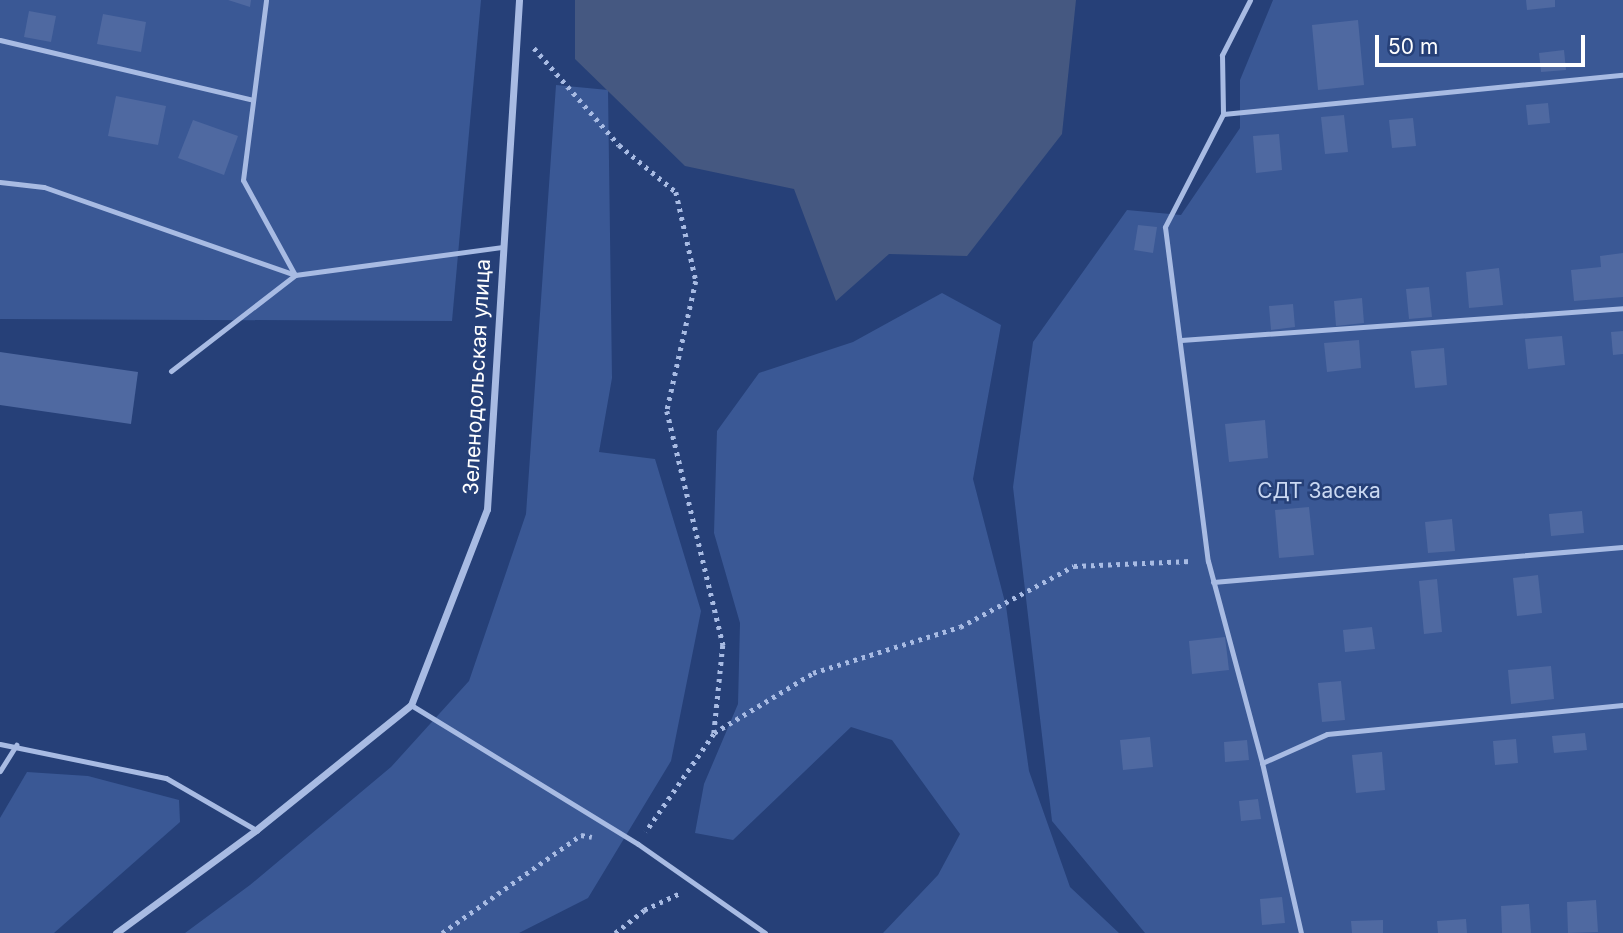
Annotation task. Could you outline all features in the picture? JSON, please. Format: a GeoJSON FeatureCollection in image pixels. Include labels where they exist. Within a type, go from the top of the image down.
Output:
{"type":"FeatureCollection","features":[{"type":"Feature","properties":{"kind":"street","name":"Зеленодольская улица"},"geometry":{"type":"LineString","coordinates":[[116,933],[256,830],[411,705],[487,509],[519,0]]}},
{"type":"Feature","properties":{"kind":"lane"},"geometry":{"type":"LineString","coordinates":[[266,0],[243,180],[295,275]]}},
{"type":"Feature","properties":{"kind":"lane"},"geometry":{"type":"LineString","coordinates":[[1250,0],[1222,55],[1223,114],[1165,228],[1208,561],[1262,763],[1301,933]]}},
{"type":"Feature","properties":{"kind":"lane"},"geometry":{"type":"LineString","coordinates":[[0,40],[253,100]]}},
{"type":"Feature","properties":{"kind":"lane"},"geometry":{"type":"LineString","coordinates":[[1223,114],[1623,75]]}},
{"type":"Feature","properties":{"kind":"lane"},"geometry":{"type":"LineString","coordinates":[[0,183],[44,187],[295,275],[503,247]]}},
{"type":"Feature","properties":{"kind":"lane"},"geometry":{"type":"LineString","coordinates":[[171,371],[295,275]]}},
{"type":"Feature","properties":{"kind":"lane"},"geometry":{"type":"LineString","coordinates":[[1181,341],[1623,308]]}},
{"type":"Feature","properties":{"kind":"lane"},"geometry":{"type":"LineString","coordinates":[[1213,582],[1623,547]]}},
{"type":"Feature","properties":{"kind":"lane"},"geometry":{"type":"LineString","coordinates":[[411,705],[638,844],[765,933]]}},
{"type":"Feature","properties":{"kind":"lane"},"geometry":{"type":"LineString","coordinates":[[1262,763],[1327,734],[1623,705]]}},
{"type":"Feature","properties":{"kind":"lane"},"geometry":{"type":"LineString","coordinates":[[0,744],[166,778],[256,830]]}},
{"type":"Feature","properties":{"kind":"lane"},"geometry":{"type":"LineString","coordinates":[[0,771],[16,746]]}},
{"type":"Feature","properties":{"kind":"path"},"geometry":{"type":"LineString","coordinates":[[533,60],[534,35]]}},
{"type":"Feature","properties":{"kind":"path"},"geometry":{"type":"LineString","coordinates":[[533,47],[619,145],[676,192],[696,281],[667,411],[723,645],[714,734]]}},
{"type":"Feature","properties":{"kind":"path"},"geometry":{"type":"LineString","coordinates":[[638,844],[714,734],[813,673],[960,627],[1074,566],[1208,561]]}},
{"type":"Feature","properties":{"kind":"path"},"geometry":{"type":"LineString","coordinates":[[442,933],[581,835],[604,839]]}},
{"type":"Feature","properties":{"kind":"path"},"geometry":{"type":"LineString","coordinates":[[615,933],[644,910],[697,885]]}},
{"type":"Feature","properties":{"kind":"green space"},"geometry":{"type":"Polygon","coordinates":[[[0,0],[481,0],[452,321],[0,319],[0,0]]]}},
{"type":"Feature","properties":{"kind":"green space","name":"СДТ Засека"},"geometry":{"type":"Polygon","coordinates":[[[1273,0],[1623,0],[1623,933],[1145,933],[1052,821],[1013,487],[1033,342],[1127,210],[1181,215],[1240,128],[1240,80],[1273,0]]]}},
{"type":"Feature","properties":{"kind":"green space"},"geometry":{"type":"Polygon","coordinates":[[[556,85],[608,90],[612,378],[599,452],[655,459],[701,611],[671,761],[588,898],[519,933],[185,933],[250,885],[391,767],[469,681],[526,514],[556,85]]]}},
{"type":"Feature","properties":{"kind":"green space"},"geometry":{"type":"Polygon","coordinates":[[[942,293],[1001,325],[973,479],[1006,606],[1029,771],[1070,887],[1119,933],[883,933],[938,875],[960,834],[892,740],[851,727],[733,840],[695,833],[704,784],[738,704],[740,623],[714,533],[717,431],[759,373],[853,342],[942,293]]]}},
{"type":"Feature","properties":{"kind":"green space"},"geometry":{"type":"Polygon","coordinates":[[[27,772],[88,776],[179,800],[180,822],[54,933],[0,933],[0,818],[27,772]]]}},
{"type":"Feature","properties":{"kind":"shaded area"},"geometry":{"type":"Polygon","coordinates":[[[575,0],[1076,0],[1062,134],[967,256],[889,254],[836,301],[794,189],[685,166],[575,59],[575,0]]]}},
{"type":"Feature","properties":{"kind":"building"},"geometry":{"type":"Polygon","coordinates":[[[228,0],[251,0],[250,7],[228,0]]]}},
{"type":"Feature","properties":{"kind":"building"},"geometry":{"type":"Polygon","coordinates":[[[1526,0],[1555,0],[1555,7],[1527,10],[1526,0]]]}},
{"type":"Feature","properties":{"kind":"building"},"geometry":{"type":"Polygon","coordinates":[[[29,11],[56,16],[51,42],[24,37],[29,11]]]}},
{"type":"Feature","properties":{"kind":"building"},"geometry":{"type":"Polygon","coordinates":[[[103,14],[146,22],[141,52],[97,44],[103,14]]]}},
{"type":"Feature","properties":{"kind":"building"},"geometry":{"type":"Polygon","coordinates":[[[1358,20],[1364,85],[1318,90],[1312,25],[1358,20]]]}},
{"type":"Feature","properties":{"kind":"building"},"geometry":{"type":"Polygon","coordinates":[[[1564,50],[1566,70],[1541,72],[1539,53],[1564,50]]]}},
{"type":"Feature","properties":{"kind":"building"},"geometry":{"type":"Polygon","coordinates":[[[116,96],[166,106],[158,145],[108,136],[116,96]]]}},
{"type":"Feature","properties":{"kind":"building"},"geometry":{"type":"Polygon","coordinates":[[[1548,103],[1550,123],[1528,125],[1526,105],[1548,103]]]}},
{"type":"Feature","properties":{"kind":"building"},"geometry":{"type":"Polygon","coordinates":[[[1344,115],[1348,152],[1325,154],[1321,117],[1344,115]]]}},
{"type":"Feature","properties":{"kind":"building"},"geometry":{"type":"Polygon","coordinates":[[[1413,118],[1416,146],[1392,148],[1389,120],[1413,118]]]}},
{"type":"Feature","properties":{"kind":"building"},"geometry":{"type":"Polygon","coordinates":[[[193,120],[238,136],[224,175],[178,158],[193,120]]]}},
{"type":"Feature","properties":{"kind":"building"},"geometry":{"type":"Polygon","coordinates":[[[1279,134],[1282,170],[1256,173],[1253,136],[1279,134]]]}},
{"type":"Feature","properties":{"kind":"building"},"geometry":{"type":"Polygon","coordinates":[[[1138,225],[1157,227],[1153,253],[1134,250],[1138,225]]]}},
{"type":"Feature","properties":{"kind":"building"},"geometry":{"type":"Polygon","coordinates":[[[1623,253],[1623,297],[1574,301],[1571,270],[1601,267],[1600,256],[1623,253]]]}},
{"type":"Feature","properties":{"kind":"building"},"geometry":{"type":"Polygon","coordinates":[[[1499,268],[1503,305],[1469,308],[1466,272],[1499,268]]]}},
{"type":"Feature","properties":{"kind":"building"},"geometry":{"type":"Polygon","coordinates":[[[1429,287],[1432,317],[1409,319],[1406,289],[1429,287]]]}},
{"type":"Feature","properties":{"kind":"building"},"geometry":{"type":"Polygon","coordinates":[[[1362,298],[1364,323],[1336,326],[1334,301],[1362,298]]]}},
{"type":"Feature","properties":{"kind":"building"},"geometry":{"type":"Polygon","coordinates":[[[1293,304],[1295,327],[1271,330],[1269,306],[1293,304]]]}},
{"type":"Feature","properties":{"kind":"building"},"geometry":{"type":"Polygon","coordinates":[[[1623,331],[1623,354],[1613,355],[1611,332],[1623,331]]]}},
{"type":"Feature","properties":{"kind":"building"},"geometry":{"type":"Polygon","coordinates":[[[1562,336],[1565,365],[1528,369],[1525,339],[1562,336]]]}},
{"type":"Feature","properties":{"kind":"building"},"geometry":{"type":"Polygon","coordinates":[[[1359,340],[1361,368],[1327,372],[1324,343],[1359,340]]]}},
{"type":"Feature","properties":{"kind":"building"},"geometry":{"type":"Polygon","coordinates":[[[1444,348],[1447,385],[1415,388],[1411,351],[1444,348]]]}},
{"type":"Feature","properties":{"kind":"building"},"geometry":{"type":"Polygon","coordinates":[[[0,352],[138,372],[131,424],[0,405],[0,352]]]}},
{"type":"Feature","properties":{"kind":"building"},"geometry":{"type":"Polygon","coordinates":[[[1265,420],[1268,458],[1229,462],[1225,424],[1265,420]]]}},
{"type":"Feature","properties":{"kind":"building"},"geometry":{"type":"Polygon","coordinates":[[[1309,507],[1314,555],[1279,558],[1275,510],[1309,507]]]}},
{"type":"Feature","properties":{"kind":"building"},"geometry":{"type":"Polygon","coordinates":[[[1582,511],[1584,533],[1551,536],[1549,514],[1582,511]]]}},
{"type":"Feature","properties":{"kind":"building"},"geometry":{"type":"Polygon","coordinates":[[[1452,519],[1455,551],[1428,553],[1425,522],[1452,519]]]}},
{"type":"Feature","properties":{"kind":"building"},"geometry":{"type":"Polygon","coordinates":[[[1538,575],[1542,613],[1517,616],[1513,578],[1538,575]]]}},
{"type":"Feature","properties":{"kind":"building"},"geometry":{"type":"Polygon","coordinates":[[[1437,579],[1442,632],[1424,634],[1419,581],[1437,579]]]}},
{"type":"Feature","properties":{"kind":"building"},"geometry":{"type":"Polygon","coordinates":[[[1372,627],[1375,649],[1345,652],[1343,630],[1372,627]]]}},
{"type":"Feature","properties":{"kind":"building"},"geometry":{"type":"Polygon","coordinates":[[[1225,637],[1229,670],[1192,674],[1189,641],[1225,637]]]}},
{"type":"Feature","properties":{"kind":"building"},"geometry":{"type":"Polygon","coordinates":[[[1551,666],[1554,699],[1511,704],[1508,670],[1551,666]]]}},
{"type":"Feature","properties":{"kind":"building"},"geometry":{"type":"Polygon","coordinates":[[[1341,681],[1345,720],[1322,722],[1318,683],[1341,681]]]}},
{"type":"Feature","properties":{"kind":"building"},"geometry":{"type":"Polygon","coordinates":[[[1585,733],[1587,750],[1554,753],[1552,736],[1585,733]]]}},
{"type":"Feature","properties":{"kind":"building"},"geometry":{"type":"Polygon","coordinates":[[[1150,737],[1153,767],[1123,770],[1120,740],[1150,737]]]}},
{"type":"Feature","properties":{"kind":"building"},"geometry":{"type":"Polygon","coordinates":[[[1516,739],[1518,763],[1495,765],[1493,741],[1516,739]]]}},
{"type":"Feature","properties":{"kind":"building"},"geometry":{"type":"Polygon","coordinates":[[[1247,740],[1249,760],[1225,762],[1224,742],[1247,740]]]}},
{"type":"Feature","properties":{"kind":"building"},"geometry":{"type":"Polygon","coordinates":[[[1382,752],[1385,790],[1356,793],[1352,755],[1382,752]]]}},
{"type":"Feature","properties":{"kind":"building"},"geometry":{"type":"Polygon","coordinates":[[[1258,799],[1261,819],[1241,821],[1239,801],[1258,799]]]}},
{"type":"Feature","properties":{"kind":"building"},"geometry":{"type":"Polygon","coordinates":[[[1282,897],[1285,923],[1262,925],[1260,899],[1282,897]]]}},
{"type":"Feature","properties":{"kind":"building"},"geometry":{"type":"Polygon","coordinates":[[[1596,900],[1598,932],[1568,933],[1567,902],[1596,900]]]}},
{"type":"Feature","properties":{"kind":"building"},"geometry":{"type":"Polygon","coordinates":[[[1529,904],[1531,933],[1502,933],[1501,906],[1529,904]]]}},
{"type":"Feature","properties":{"kind":"building"},"geometry":{"type":"Polygon","coordinates":[[[1466,919],[1467,933],[1438,933],[1437,921],[1466,919]]]}},
{"type":"Feature","properties":{"kind":"building"},"geometry":{"type":"Polygon","coordinates":[[[1383,920],[1383,933],[1352,933],[1351,921],[1383,920]]]}}]}
